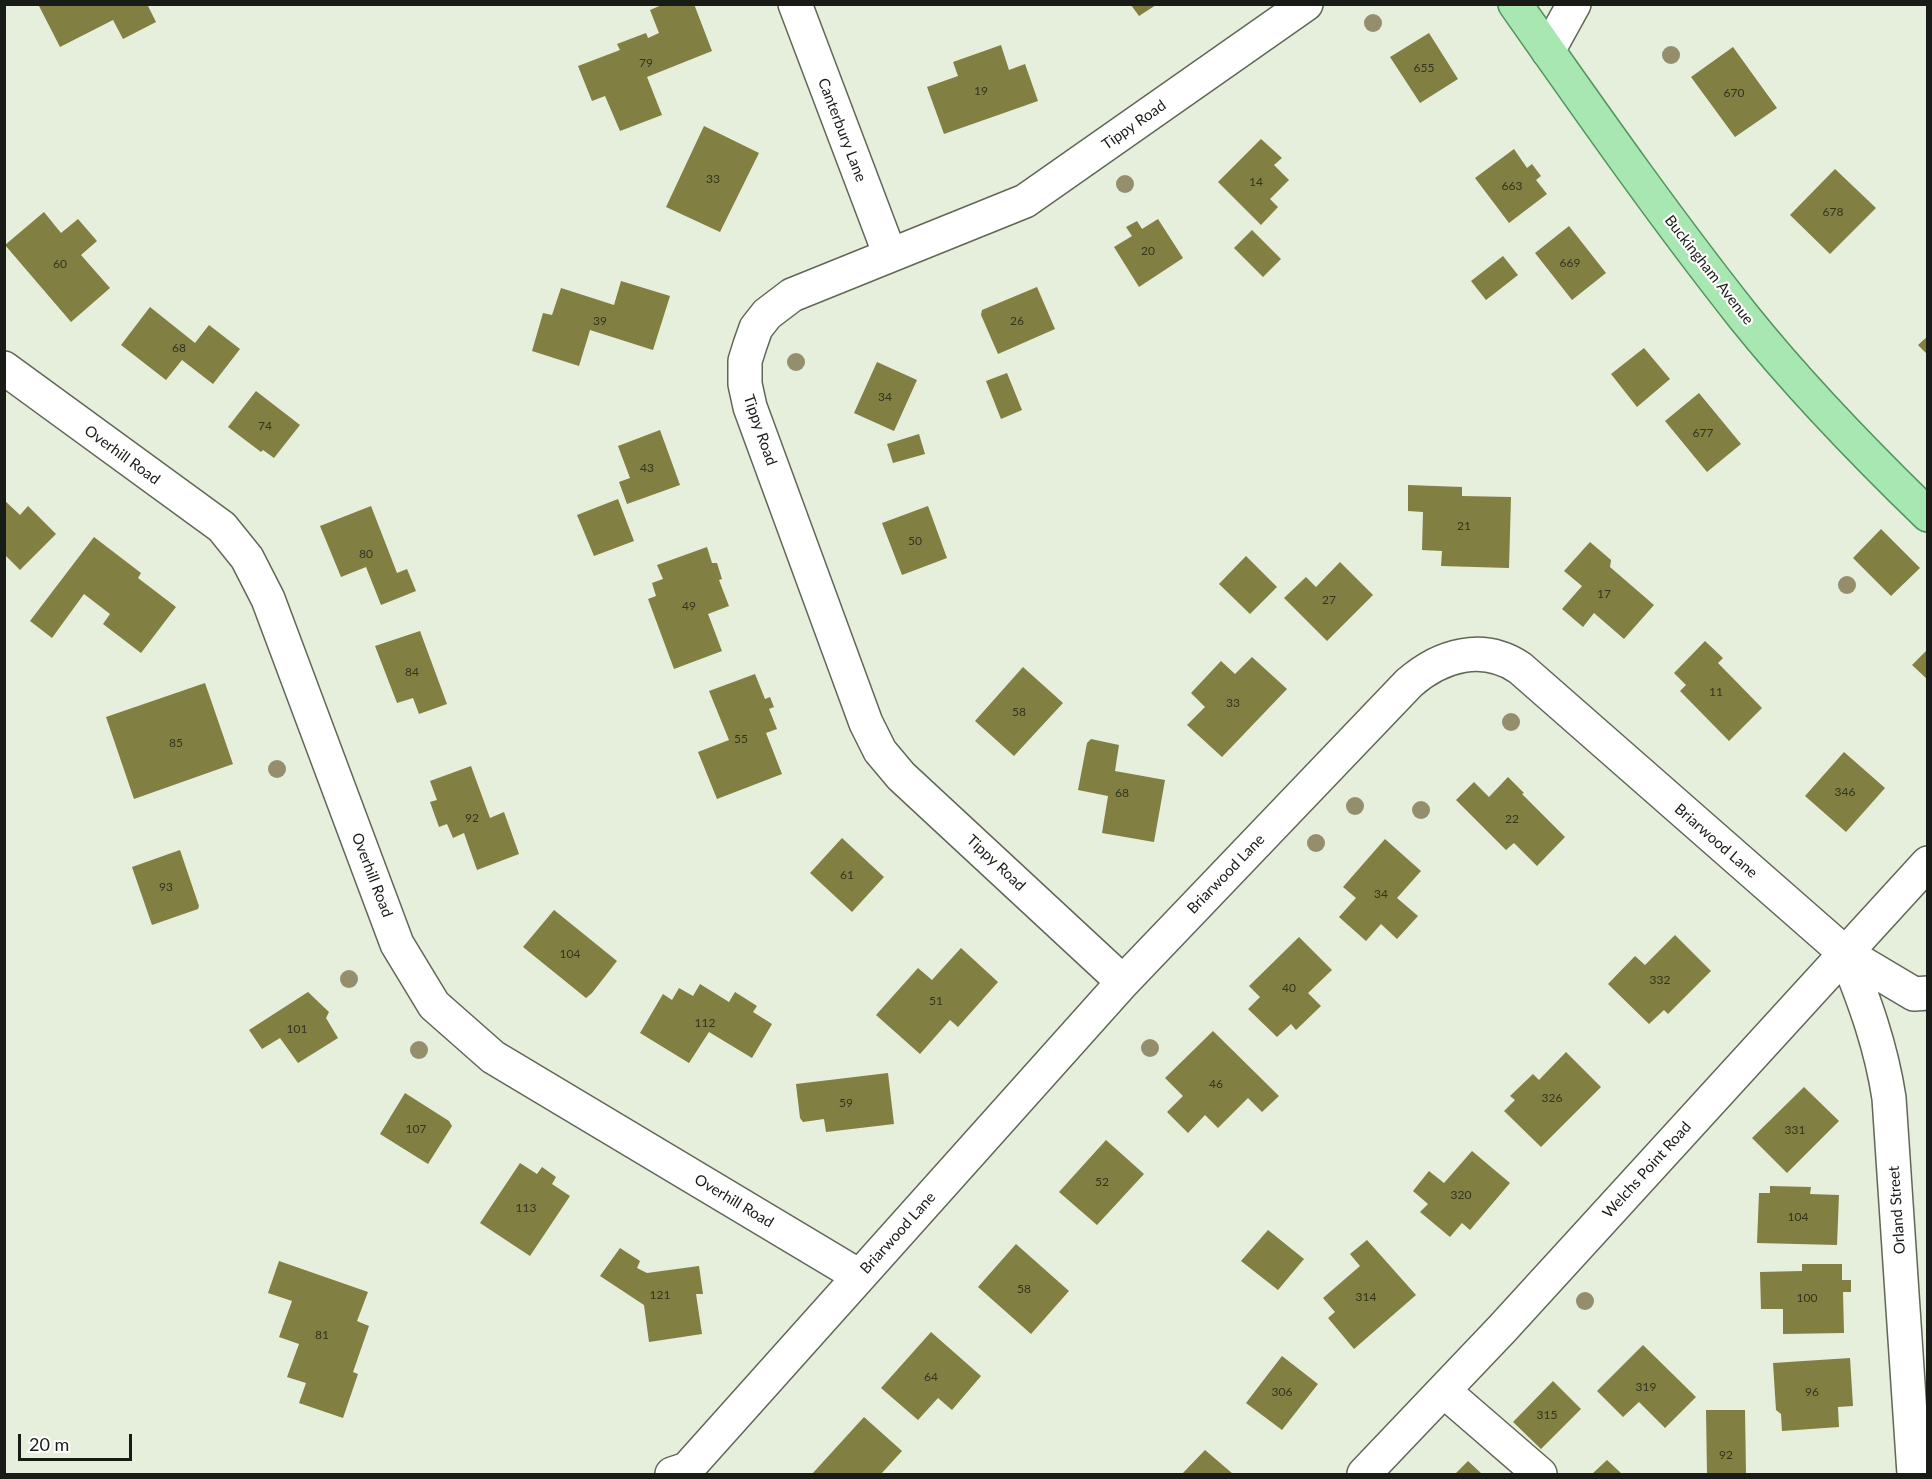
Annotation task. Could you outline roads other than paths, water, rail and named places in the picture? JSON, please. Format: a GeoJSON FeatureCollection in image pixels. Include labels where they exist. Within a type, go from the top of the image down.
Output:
{"type":"FeatureCollection","features":[{"type":"Feature","properties":{"kind":"main road","name":"Buckingham Avenue"},"geometry":{"type":"LineString","coordinates":[[1515,4],[1672,224],[1743,317],[1844,430],[1928,515]]}},
{"type":"Feature","properties":{"kind":"street","name":"Canterbury Lane"},"geometry":{"type":"LineString","coordinates":[[795,4],[890,255]]}},
{"type":"Feature","properties":{"kind":"street","name":"Tippy Road"},"geometry":{"type":"LineString","coordinates":[[1123,982],[901,776],[880,751],[866,723],[750,407],[745,384],[744,361],[756,328],[766,314],[792,295],[1025,201],[1306,4]]}},
{"type":"Feature","properties":{"kind":"street"},"geometry":{"type":"LineString","coordinates":[[1548,51],[1574,4]]}},
{"type":"Feature","properties":{"kind":"street","name":"Overhill Road"},"geometry":{"type":"LineString","coordinates":[[4,368],[222,527],[247,558],[268,599],[398,944],[434,1005],[493,1057],[859,1276]]}},
{"type":"Feature","properties":{"kind":"street","name":"Briarwood Lane"},"geometry":{"type":"LineString","coordinates":[[672,1474],[687,1468],[1123,982],[1409,683],[1438,663],[1465,655],[1495,655],[1520,668],[1845,953],[1914,994],[1928,993]]}},
{"type":"Feature","properties":{"kind":"street","name":"Welchs Point Road"},"geometry":{"type":"LineString","coordinates":[[1364,1474],[1502,1329],[1928,863]]}},
{"type":"Feature","properties":{"kind":"street","name":"Orland Street"},"geometry":{"type":"LineString","coordinates":[[1845,953],[1875,1032],[1885,1070],[1889,1098],[1914,1474]]}},
{"type":"Feature","properties":{"kind":"street"},"geometry":{"type":"LineString","coordinates":[[1444,1390],[1540,1474]]}}]}
